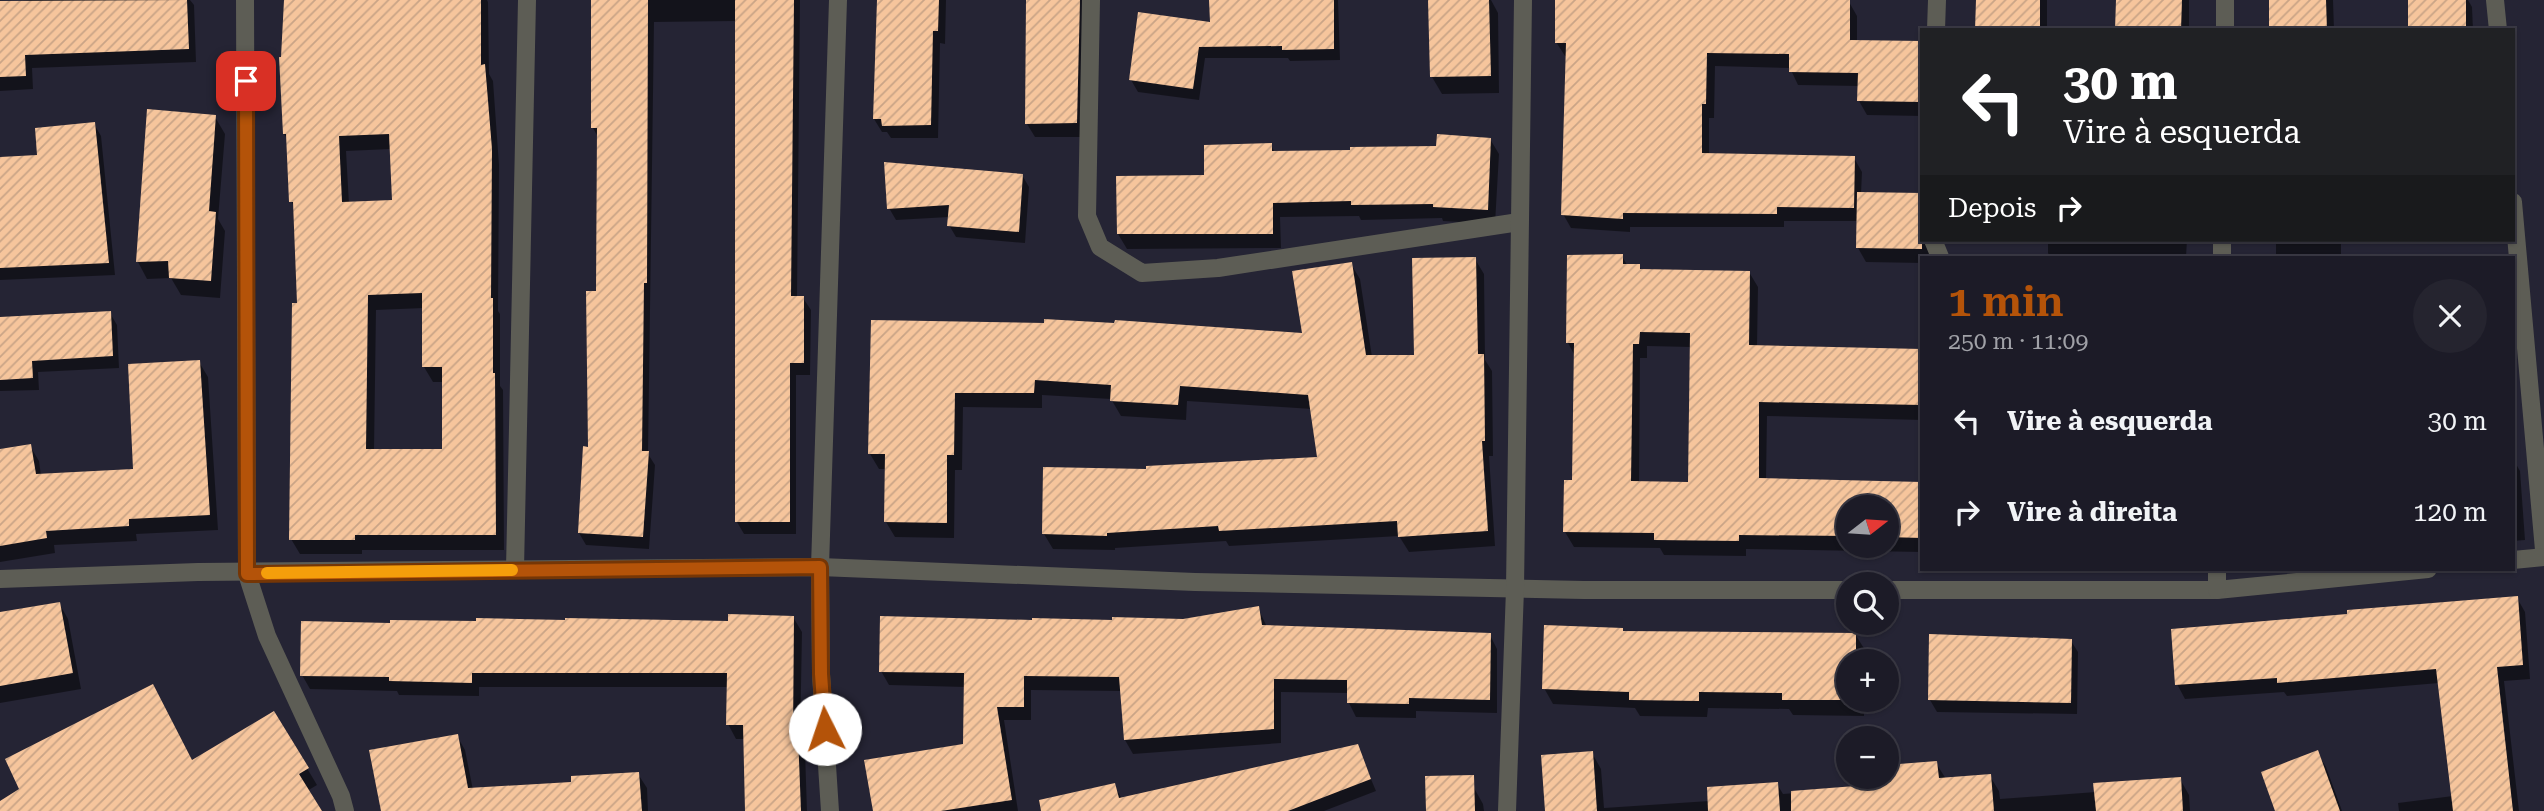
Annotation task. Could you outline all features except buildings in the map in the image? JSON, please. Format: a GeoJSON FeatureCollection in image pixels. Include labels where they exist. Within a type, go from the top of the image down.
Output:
{"type":"FeatureCollection","features":[{"type":"Feature","properties":{"kind":"street"},"geometry":{"type":"LineString","coordinates":[[246,0],[247,574],[267,636],[341,796],[345,811]]}},
{"type":"Feature","properties":{"kind":"street"},"geometry":{"type":"LineString","coordinates":[[515,569],[527,0]]}},
{"type":"Feature","properties":{"kind":"street"},"geometry":{"type":"LineString","coordinates":[[830,811],[821,674],[820,567],[838,0]]}},
{"type":"Feature","properties":{"kind":"street"},"geometry":{"type":"LineString","coordinates":[[1091,0],[1087,216],[1100,247],[1142,273],[1218,268],[1519,222]]}},
{"type":"Feature","properties":{"kind":"street"},"geometry":{"type":"LineString","coordinates":[[1507,811],[1515,589],[1523,0]]}},
{"type":"Feature","properties":{"kind":"street"},"geometry":{"type":"LineString","coordinates":[[1936,28],[1937,0]]}},
{"type":"Feature","properties":{"kind":"street"},"geometry":{"type":"LineString","coordinates":[[2225,0],[2225,28]]}},
{"type":"Feature","properties":{"kind":"street"},"geometry":{"type":"LineString","coordinates":[[2495,0],[2498,28]]}},
{"type":"Feature","properties":{"kind":"street"},"geometry":{"type":"LineString","coordinates":[[2515,224],[2544,550]]}},
{"type":"Feature","properties":{"kind":"street"},"geometry":{"type":"LineString","coordinates":[[2515,560],[2544,557]]}},
{"type":"Feature","properties":{"kind":"street"},"geometry":{"type":"LineString","coordinates":[[0,579],[198,572],[247,574],[820,567],[1195,582],[1515,589],[1836,590]]}},
{"type":"Feature","properties":{"kind":"street"},"geometry":{"type":"LineString","coordinates":[[2217,571],[2217,590]]}},
{"type":"Feature","properties":{"kind":"street"},"geometry":{"type":"LineString","coordinates":[[1899,590],[2217,590],[2408,571]]}},
{"type":"Feature","properties":{"kind":"slow traffic"},"geometry":{"type":"LineString","coordinates":[[267,573],[512,570]]}},
{"type":"Feature","properties":{"kind":"route"},"geometry":{"type":"LineString","coordinates":[[246,81],[247,574],[820,567],[821,674],[825,729]]}}]}
